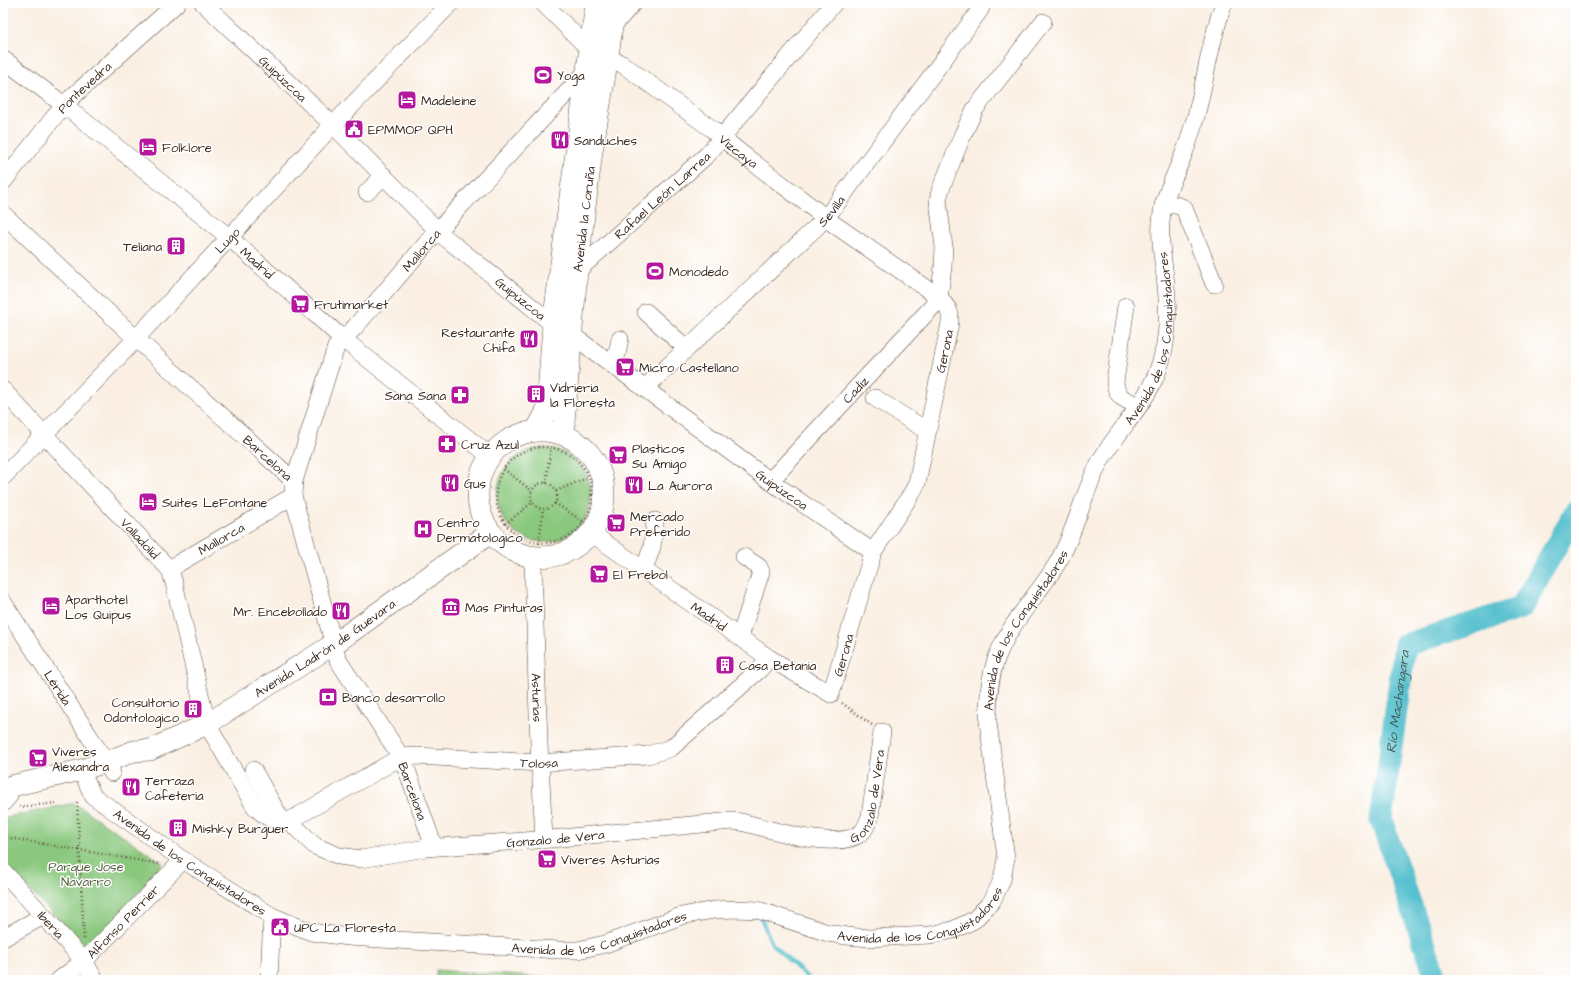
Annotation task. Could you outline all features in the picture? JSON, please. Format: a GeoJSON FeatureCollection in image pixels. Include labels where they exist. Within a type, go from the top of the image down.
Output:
{"type":"FeatureCollection","features":[{"type":"Feature","properties":{"kind":"main road","name":"Avenida la Coruña"},"geometry":{"type":"LineString","coordinates":[[558,441],[564,422],[577,271],[592,151],[596,58],[596,3]]}},
{"type":"Feature","properties":{"kind":"main road","name":"Avenida la Coruña"},"geometry":{"type":"LineString","coordinates":[[536,431],[547,409],[553,324],[596,58],[612,27],[615,3]]}},
{"type":"Feature","properties":{"kind":"main road"},"geometry":{"type":"LineString","coordinates":[[536,431],[552,432],[558,441],[575,441],[589,453],[598,468],[603,484],[604,501],[599,518],[588,527],[574,548],[552,556],[534,550],[514,551],[500,542],[498,528],[480,512],[477,493],[480,473],[497,462],[510,439],[536,431]]}},
{"type":"Feature","properties":{"kind":"main road","name":"Avenida Ladrón de Guevara"},"geometry":{"type":"LineString","coordinates":[[7,798],[109,768],[134,751],[150,750],[207,724],[334,644],[498,528]]}},
{"type":"Feature","properties":{"kind":"main road","name":"Avenida Ladrón de Guevara"},"geometry":{"type":"LineString","coordinates":[[7,798],[28,782],[83,776]]}},
{"type":"Feature","properties":{"kind":"street","name":"Pontevedra"},"geometry":{"type":"LineString","coordinates":[[3,182],[64,105],[177,3]]}},
{"type":"Feature","properties":{"kind":"street","name":"Guipúzcoa"},"geometry":{"type":"LineString","coordinates":[[202,3],[333,125],[442,235],[553,324],[572,335],[770,481],[873,552]]}},
{"type":"Feature","properties":{"kind":"street","name":"Lugo"},"geometry":{"type":"LineString","coordinates":[[3,477],[230,238],[333,125],[451,3]]}},
{"type":"Feature","properties":{"kind":"street","name":"Vizcaya"},"geometry":{"type":"LineString","coordinates":[[543,3],[596,58],[622,64],[723,138],[826,218],[939,297]]}},
{"type":"Feature","properties":{"kind":"street"},"geometry":{"type":"LineString","coordinates":[[612,27],[633,3]]}},
{"type":"Feature","properties":{"kind":"street","name":"Rafael León Larrea"},"geometry":{"type":"LineString","coordinates":[[577,271],[708,154],[723,138],[834,3]]}},
{"type":"Feature","properties":{"kind":"street","name":"Sevilla"},"geometry":{"type":"LineString","coordinates":[[645,388],[826,218],[980,10],[983,3]]}},
{"type":"Feature","properties":{"kind":"street","name":"Avenida de los Conquistadores"},"geometry":{"type":"LineString","coordinates":[[83,776],[93,796],[182,860],[272,916],[311,932],[348,937],[578,950],[605,944],[681,916],[714,910],[758,910],[828,933],[870,938],[930,935],[953,930],[974,920],[992,901],[1002,880],[1006,858],[988,722],[988,702],[991,677],[997,657],[1007,636],[1058,562],[1068,542],[1102,458],[1139,406],[1157,373],[1163,355],[1167,330],[1166,285],[1161,223],[1163,205],[1192,130],[1215,28],[1224,3]]}},
{"type":"Feature","properties":{"kind":"street"},"geometry":{"type":"LineString","coordinates":[[939,297],[944,247],[939,210],[940,192],[962,134],[975,108],[1044,22]]}},
{"type":"Feature","properties":{"kind":"street","name":"Mallorca"},"geometry":{"type":"LineString","coordinates":[[170,570],[294,489],[336,347],[358,324],[438,230],[596,58]]}},
{"type":"Feature","properties":{"kind":"street","name":"Madrid"},"geometry":{"type":"LineString","coordinates":[[3,59],[64,105],[230,238],[342,339],[497,462]]}},
{"type":"Feature","properties":{"kind":"street"},"geometry":{"type":"LineString","coordinates":[[369,194],[387,179]]}},
{"type":"Feature","properties":{"kind":"street"},"geometry":{"type":"LineString","coordinates":[[1163,205],[1176,205],[1184,208],[1214,284]]}},
{"type":"Feature","properties":{"kind":"street","name":"Barcelona"},"geometry":{"type":"LineString","coordinates":[[3,214],[136,338],[294,489],[328,630],[334,644],[338,660],[401,757],[434,847]]}},
{"type":"Feature","properties":{"kind":"street","name":"Gerona"},"geometry":{"type":"LineString","coordinates":[[831,694],[873,552],[912,493],[920,474],[927,431],[950,323],[948,309],[939,297]]}},
{"type":"Feature","properties":{"kind":"street","name":"Cadiz"},"geometry":{"type":"LineString","coordinates":[[770,481],[933,306],[939,297]]}},
{"type":"Feature","properties":{"kind":"street"},"geometry":{"type":"LineString","coordinates":[[1126,306],[1115,382],[1116,391],[1120,396],[1139,406]]}},
{"type":"Feature","properties":{"kind":"street"},"geometry":{"type":"LineString","coordinates":[[646,312],[687,349]]}},
{"type":"Feature","properties":{"kind":"street"},"geometry":{"type":"LineString","coordinates":[[610,363],[617,354],[620,339]]}},
{"type":"Feature","properties":{"kind":"street","name":"Valladolid"},"geometry":{"type":"LineString","coordinates":[[3,390],[170,570],[207,724]]}},
{"type":"Feature","properties":{"kind":"street"},"geometry":{"type":"LineString","coordinates":[[875,398],[927,431]]}},
{"type":"Feature","properties":{"kind":"street"},"geometry":{"type":"LineString","coordinates":[[644,570],[652,547],[656,521]]}},
{"type":"Feature","properties":{"kind":"street","name":"Madrid"},"geometry":{"type":"LineString","coordinates":[[588,527],[644,570],[770,658],[831,694]]}},
{"type":"Feature","properties":{"kind":"street","name":"Asturias"},"geometry":{"type":"LineString","coordinates":[[534,550],[533,566],[544,839]]}},
{"type":"Feature","properties":{"kind":"street"},"geometry":{"type":"LineString","coordinates":[[740,637],[761,572],[759,567],[744,558]]}},
{"type":"Feature","properties":{"kind":"street","name":"Lérida"},"geometry":{"type":"LineString","coordinates":[[3,602],[109,768]]}},
{"type":"Feature","properties":{"kind":"street","name":"Tolosa"},"geometry":{"type":"LineString","coordinates":[[285,821],[401,757],[417,756],[540,763],[648,755],[671,748],[760,669],[770,658]]}},
{"type":"Feature","properties":{"kind":"street","name":"Gonzalo de Vera"},"geometry":{"type":"LineString","coordinates":[[207,724],[255,807],[264,816],[276,822],[285,821],[315,846],[339,856],[360,859],[434,847],[544,839],[732,821],[823,841],[855,837],[862,832],[870,816],[882,732]]}},
{"type":"Feature","properties":{"kind":"street"},"geometry":{"type":"LineString","coordinates":[[253,770],[285,821]]}},
{"type":"Feature","properties":{"kind":"street","name":"Alfonso Perrier"},"geometry":{"type":"LineString","coordinates":[[59,980],[84,961],[182,860]]}},
{"type":"Feature","properties":{"kind":"street","name":"Iberia"},"geometry":{"type":"LineString","coordinates":[[3,871],[84,961],[95,980]]}},
{"type":"Feature","properties":{"kind":"street"},"geometry":{"type":"LineString","coordinates":[[3,938],[43,916]]}},
{"type":"Feature","properties":{"kind":"street"},"geometry":{"type":"LineString","coordinates":[[269,980],[272,916]]}},
{"type":"Feature","properties":{"kind":"path"},"geometry":{"type":"LineString","coordinates":[[497,462],[510,461],[525,451],[558,441]]}},
{"type":"Feature","properties":{"kind":"path"},"geometry":{"type":"LineString","coordinates":[[558,441],[584,468],[589,477],[593,495],[588,527]]}},
{"type":"Feature","properties":{"kind":"path"},"geometry":{"type":"LineString","coordinates":[[546,483],[558,441]]}},
{"type":"Feature","properties":{"kind":"path"},"geometry":{"type":"LineString","coordinates":[[497,462],[532,491]]}},
{"type":"Feature","properties":{"kind":"path"},"geometry":{"type":"LineString","coordinates":[[497,462],[499,477],[496,496],[499,514],[498,528]]}},
{"type":"Feature","properties":{"kind":"path"},"geometry":{"type":"LineString","coordinates":[[556,491],[589,477]]}},
{"type":"Feature","properties":{"kind":"path"},"geometry":{"type":"LineString","coordinates":[[546,483],[554,488],[557,495],[555,503],[548,508],[543,509],[536,506],[531,497],[532,491],[538,485],[546,483]]}},
{"type":"Feature","properties":{"kind":"path"},"geometry":{"type":"LineString","coordinates":[[498,528],[533,502]]}},
{"type":"Feature","properties":{"kind":"path"},"geometry":{"type":"LineString","coordinates":[[555,503],[588,527]]}},
{"type":"Feature","properties":{"kind":"path"},"geometry":{"type":"LineString","coordinates":[[534,550],[543,509]]}},
{"type":"Feature","properties":{"kind":"path"},"geometry":{"type":"LineString","coordinates":[[534,550],[563,540],[579,530],[588,527]]}},
{"type":"Feature","properties":{"kind":"path"},"geometry":{"type":"LineString","coordinates":[[498,528],[526,540],[534,550]]}},
{"type":"Feature","properties":{"kind":"path"},"geometry":{"type":"LineString","coordinates":[[831,694],[882,732]]}},
{"type":"Feature","properties":{"kind":"path"},"geometry":{"type":"LineString","coordinates":[[7,798],[56,803]]}},
{"type":"Feature","properties":{"kind":"path"},"geometry":{"type":"LineString","coordinates":[[77,802],[85,943]]}},
{"type":"Feature","properties":{"kind":"path"},"geometry":{"type":"LineString","coordinates":[[3,837],[166,865]]}},
{"type":"Feature","properties":{"kind":"green space"},"geometry":{"type":"Polygon","coordinates":[[[544,448],[562,452],[577,462],[587,477],[591,495],[587,513],[577,528],[562,538],[544,542],[526,538],[511,528],[501,513],[497,495],[501,477],[511,462],[526,452],[544,448]]]}},
{"type":"Feature","properties":{"kind":"green space","name":"Parque Jose Navarro"},"geometry":{"type":"Polygon","coordinates":[[[74,803],[163,863],[90,950],[3,865],[3,818],[74,803]]]}},
{"type":"Feature","properties":{"kind":"green space"},"geometry":{"type":"Polygon","coordinates":[[[436,970],[579,980],[436,980],[436,970]]]}},
{"type":"Feature","properties":{"kind":"waterway","name":"Río Machangara"},"geometry":{"type":"LineString","coordinates":[[1437,980],[1381,820],[1405,645],[1521,608],[1576,511]]}},
{"type":"Feature","properties":{"kind":"waterway"},"geometry":{"type":"LineString","coordinates":[[760,916],[772,944],[810,980]]}},
{"type":"Feature","properties":{"kind":"place","name":"Yoga"},"geometry":{"type":"Point","coordinates":[543,75]}},
{"type":"Feature","properties":{"kind":"place","name":"Madeleine"},"geometry":{"type":"Point","coordinates":[407,100]}},
{"type":"Feature","properties":{"kind":"place","name":"EPMMOP QPH"},"geometry":{"type":"Point","coordinates":[354,129]}},
{"type":"Feature","properties":{"kind":"place","name":"Sanduches"},"geometry":{"type":"Point","coordinates":[560,140]}},
{"type":"Feature","properties":{"kind":"place","name":"Folklore"},"geometry":{"type":"Point","coordinates":[148,147]}},
{"type":"Feature","properties":{"kind":"place","name":"Teliana"},"geometry":{"type":"Point","coordinates":[176,246]}},
{"type":"Feature","properties":{"kind":"place","name":"Monodedo"},"geometry":{"type":"Point","coordinates":[655,271]}},
{"type":"Feature","properties":{"kind":"place","name":"Frutimarket"},"geometry":{"type":"Point","coordinates":[300,304]}},
{"type":"Feature","properties":{"kind":"place","name":"Restaurante Chifa"},"geometry":{"type":"Point","coordinates":[529,339]}},
{"type":"Feature","properties":{"kind":"place","name":"Micro Castellano"},"geometry":{"type":"Point","coordinates":[625,367]}},
{"type":"Feature","properties":{"kind":"place","name":"Vidrieria la Floresta"},"geometry":{"type":"Point","coordinates":[536,394]}},
{"type":"Feature","properties":{"kind":"place","name":"Sana Sana"},"geometry":{"type":"Point","coordinates":[460,395]}},
{"type":"Feature","properties":{"kind":"place","name":"Cruz Azul"},"geometry":{"type":"Point","coordinates":[447,444]}},
{"type":"Feature","properties":{"kind":"place","name":"Plasticos Su Amigo"},"geometry":{"type":"Point","coordinates":[618,455]}},
{"type":"Feature","properties":{"kind":"place","name":"Gus"},"geometry":{"type":"Point","coordinates":[450,483]}},
{"type":"Feature","properties":{"kind":"place","name":"La Aurora"},"geometry":{"type":"Point","coordinates":[634,485]}},
{"type":"Feature","properties":{"kind":"place","name":"Suites LeFontane"},"geometry":{"type":"Point","coordinates":[148,502]}},
{"type":"Feature","properties":{"kind":"place","name":"Mercado Preferido"},"geometry":{"type":"Point","coordinates":[616,523]}},
{"type":"Feature","properties":{"kind":"place","name":"Centro Dermatologico"},"geometry":{"type":"Point","coordinates":[423,529]}},
{"type":"Feature","properties":{"kind":"place","name":"El Frebol"},"geometry":{"type":"Point","coordinates":[599,574]}},
{"type":"Feature","properties":{"kind":"place","name":"Aparthotel Los Quipus"},"geometry":{"type":"Point","coordinates":[51,606]}},
{"type":"Feature","properties":{"kind":"place","name":"Mas Pinturas"},"geometry":{"type":"Point","coordinates":[451,607]}},
{"type":"Feature","properties":{"kind":"place","name":"Mr. Encebollado"},"geometry":{"type":"Point","coordinates":[341,611]}},
{"type":"Feature","properties":{"kind":"place","name":"Casa Betania"},"geometry":{"type":"Point","coordinates":[725,665]}},
{"type":"Feature","properties":{"kind":"place","name":"Banco desarrollo"},"geometry":{"type":"Point","coordinates":[328,697]}},
{"type":"Feature","properties":{"kind":"place","name":"Consultorio Odontologico"},"geometry":{"type":"Point","coordinates":[193,709]}},
{"type":"Feature","properties":{"kind":"place","name":"Viveres Alexandra"},"geometry":{"type":"Point","coordinates":[38,758]}},
{"type":"Feature","properties":{"kind":"place","name":"Terraza Cafeteria"},"geometry":{"type":"Point","coordinates":[131,787]}},
{"type":"Feature","properties":{"kind":"place","name":"Mishky Burguer"},"geometry":{"type":"Point","coordinates":[178,828]}},
{"type":"Feature","properties":{"kind":"place","name":"Víveres Asturias"},"geometry":{"type":"Point","coordinates":[547,859]}},
{"type":"Feature","properties":{"kind":"place","name":"UPC La Floresta"},"geometry":{"type":"Point","coordinates":[280,927]}}]}
